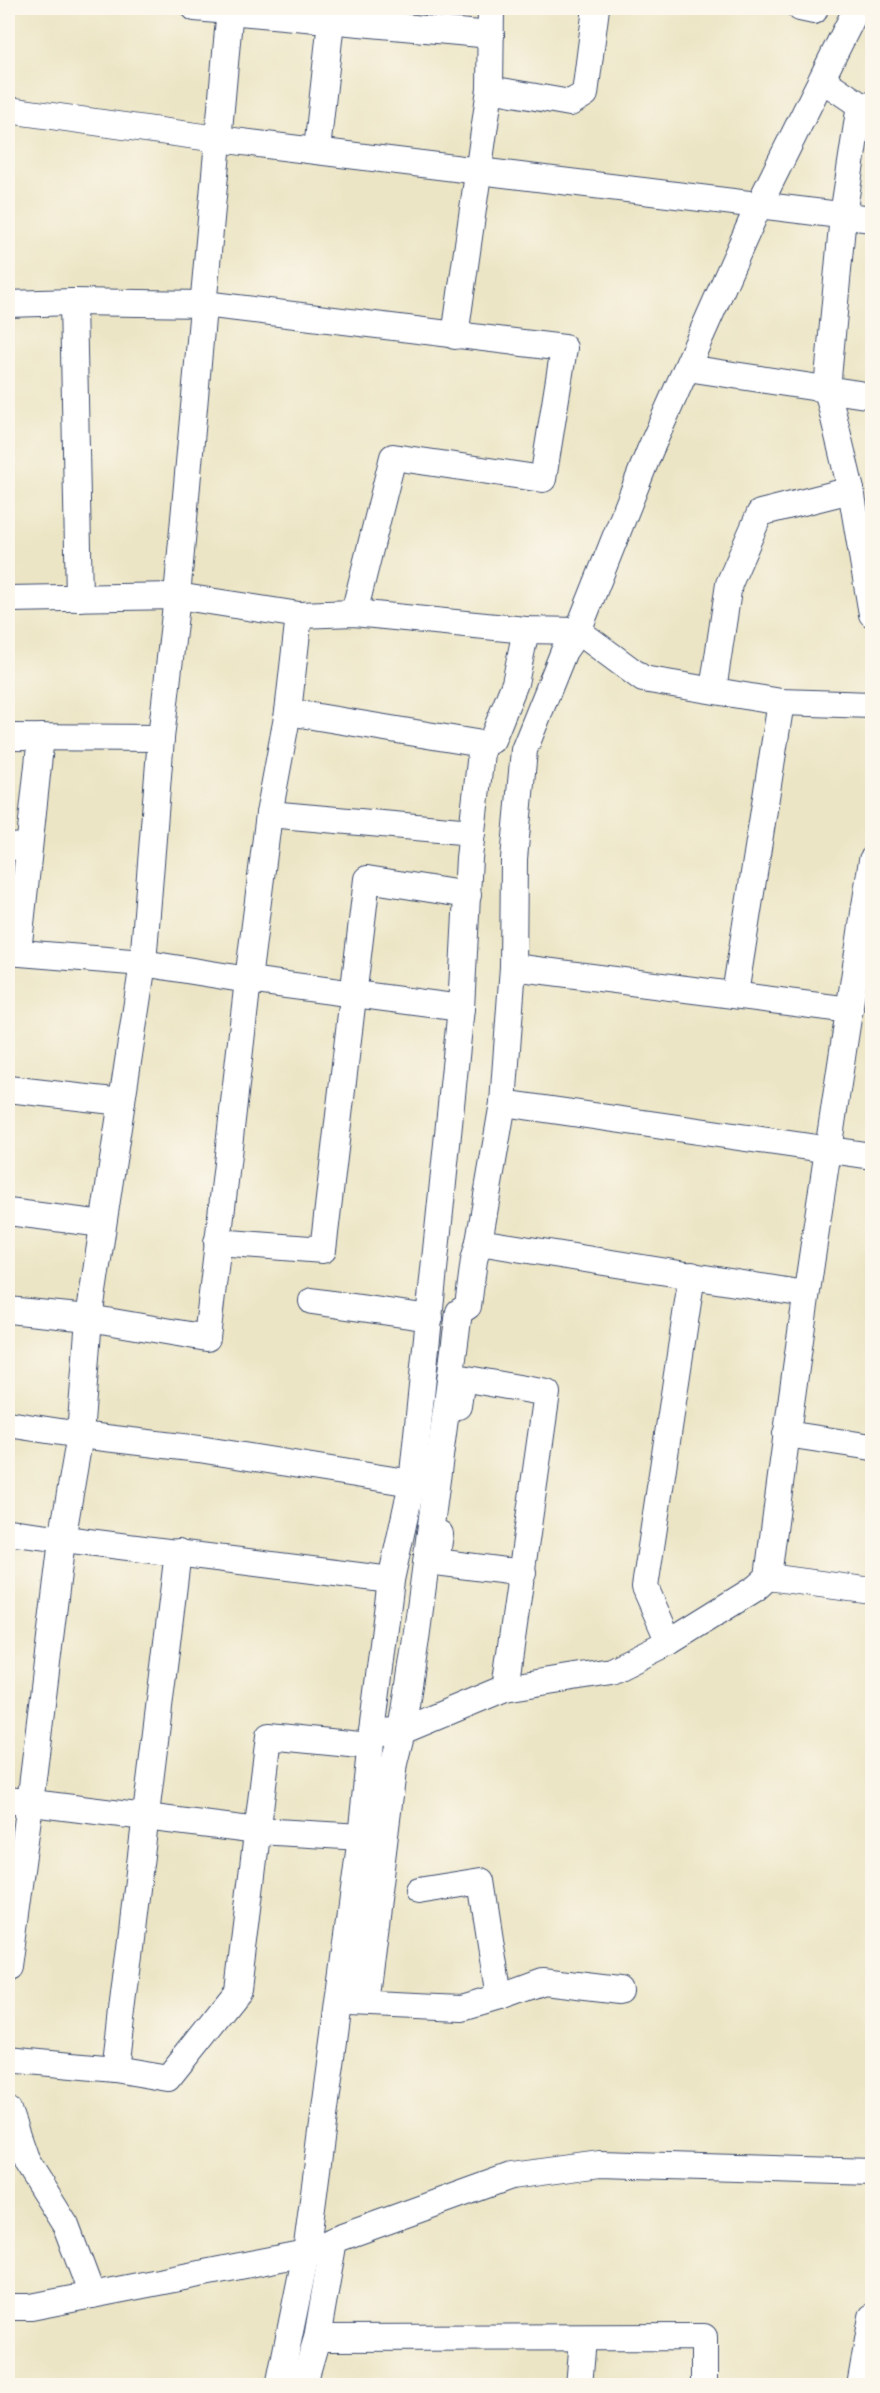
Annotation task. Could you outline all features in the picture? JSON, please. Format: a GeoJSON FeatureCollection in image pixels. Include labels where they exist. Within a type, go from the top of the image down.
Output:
{"type":"FeatureCollection","features":[{"type":"Feature","properties":{"kind":"street"},"geometry":{"type":"LineString","coordinates":[[195,8],[491,35]]}},
{"type":"Feature","properties":{"kind":"street"},"geometry":{"type":"LineString","coordinates":[[454,336],[490,89],[491,8]]}},
{"type":"Feature","properties":{"kind":"street"},"geometry":{"type":"LineString","coordinates":[[490,89],[570,103],[585,94],[596,8]]}},
{"type":"Feature","properties":{"kind":"street"},"geometry":{"type":"LineString","coordinates":[[800,8],[814,11],[816,8]]}},
{"type":"Feature","properties":{"kind":"street"},"geometry":{"type":"LineString","coordinates":[[279,2385],[306,2253],[394,1763],[402,1731],[459,1312],[468,1306],[474,1260],[504,1103],[513,968],[514,859],[524,750],[564,651],[578,631],[650,450],[759,205],[857,8]]}},
{"type":"Feature","properties":{"kind":"street"},"geometry":{"type":"LineString","coordinates":[[8,1966],[19,1801],[80,1436],[89,1318],[143,963],[161,738],[177,596],[230,10]]}},
{"type":"Feature","properties":{"kind":"street"},"geometry":{"type":"LineString","coordinates":[[317,150],[331,21]]}},
{"type":"Feature","properties":{"kind":"street"},"geometry":{"type":"LineString","coordinates":[[823,80],[866,106],[843,215],[827,389],[851,490],[873,614]]}},
{"type":"Feature","properties":{"kind":"street"},"geometry":{"type":"LineString","coordinates":[[8,110],[218,139],[873,219]]}},
{"type":"Feature","properties":{"kind":"street"},"geometry":{"type":"LineString","coordinates":[[73,302],[79,598]]}},
{"type":"Feature","properties":{"kind":"street"},"geometry":{"type":"LineString","coordinates":[[8,304],[73,302],[204,304],[564,348],[543,479],[393,457],[354,613]]}},
{"type":"Feature","properties":{"kind":"street"},"geometry":{"type":"LineString","coordinates":[[687,368],[873,396]]}},
{"type":"Feature","properties":{"kind":"street"},"geometry":{"type":"LineString","coordinates":[[713,690],[729,584],[760,513],[851,490]]}},
{"type":"Feature","properties":{"kind":"street"},"geometry":{"type":"LineString","coordinates":[[8,599],[177,596],[299,615],[354,613],[526,630],[578,631],[643,679],[781,702],[873,705]]}},
{"type":"Feature","properties":{"kind":"street"},"geometry":{"type":"LineString","coordinates":[[8,1310],[89,1318],[207,1338],[269,814],[288,711],[299,615]]}},
{"type":"Feature","properties":{"kind":"street"},"geometry":{"type":"LineString","coordinates":[[288,711],[482,744],[492,740],[515,683],[526,630]]}},
{"type":"Feature","properties":{"kind":"street"},"geometry":{"type":"LineString","coordinates":[[735,994],[781,702]]}},
{"type":"Feature","properties":{"kind":"street"},"geometry":{"type":"LineString","coordinates":[[8,737],[161,738]]}},
{"type":"Feature","properties":{"kind":"street"},"geometry":{"type":"LineString","coordinates":[[41,737],[18,847],[13,952],[143,963],[248,980],[461,1008]]}},
{"type":"Feature","properties":{"kind":"street"},"geometry":{"type":"LineString","coordinates":[[352,2003],[361,1837],[371,1739],[391,1580],[412,1483],[461,1008],[472,832],[482,744]]}},
{"type":"Feature","properties":{"kind":"street"},"geometry":{"type":"LineString","coordinates":[[269,814],[472,832]]}},
{"type":"Feature","properties":{"kind":"street"},"geometry":{"type":"LineString","coordinates":[[8,2058],[115,2069],[168,2078],[238,1990],[269,1736],[371,1739],[402,1731],[505,1688],[611,1671],[669,1642],[756,1588],[768,1577],[805,1294],[830,1150],[873,860]]}},
{"type":"Feature","properties":{"kind":"street"},"geometry":{"type":"LineString","coordinates":[[217,1242],[323,1250],[367,879],[468,895]]}},
{"type":"Feature","properties":{"kind":"street"},"geometry":{"type":"LineString","coordinates":[[513,968],[850,1010]]}},
{"type":"Feature","properties":{"kind":"street"},"geometry":{"type":"LineString","coordinates":[[8,1089],[122,1101]]}},
{"type":"Feature","properties":{"kind":"street"},"geometry":{"type":"LineString","coordinates":[[504,1103],[873,1156]]}},
{"type":"Feature","properties":{"kind":"street"},"geometry":{"type":"LineString","coordinates":[[8,1212],[103,1224]]}},
{"type":"Feature","properties":{"kind":"street"},"geometry":{"type":"LineString","coordinates":[[479,1242],[805,1294]]}},
{"type":"Feature","properties":{"kind":"street"},"geometry":{"type":"LineString","coordinates":[[669,1642],[645,1587],[692,1275]]}},
{"type":"Feature","properties":{"kind":"street"},"geometry":{"type":"LineString","coordinates":[[312,1300],[430,1318]]}},
{"type":"Feature","properties":{"kind":"street"},"geometry":{"type":"LineString","coordinates":[[505,1688],[523,1573],[547,1393],[462,1378],[436,1562],[523,1573]]}},
{"type":"Feature","properties":{"kind":"street"},"geometry":{"type":"LineString","coordinates":[[8,1424],[80,1436],[199,1449],[412,1483]]}},
{"type":"Feature","properties":{"kind":"street"},"geometry":{"type":"LineString","coordinates":[[786,1434],[873,1447]]}},
{"type":"Feature","properties":{"kind":"street"},"geometry":{"type":"LineString","coordinates":[[8,1532],[391,1580]]}},
{"type":"Feature","properties":{"kind":"street"},"geometry":{"type":"LineString","coordinates":[[115,2069],[178,1552]]}},
{"type":"Feature","properties":{"kind":"street"},"geometry":{"type":"LineString","coordinates":[[768,1577],[873,1591]]}},
{"type":"Feature","properties":{"kind":"street"},"geometry":{"type":"LineString","coordinates":[[19,1801],[258,1831],[361,1837]]}},
{"type":"Feature","properties":{"kind":"street"},"geometry":{"type":"LineString","coordinates":[[418,1891],[481,1881],[500,1997]]}},
{"type":"Feature","properties":{"kind":"street"},"geometry":{"type":"LineString","coordinates":[[352,2003],[462,2008],[543,1981],[619,1990]]}},
{"type":"Feature","properties":{"kind":"street"},"geometry":{"type":"LineString","coordinates":[[8,2110],[26,2162],[66,2226],[92,2295]]}},
{"type":"Feature","properties":{"kind":"street"},"geometry":{"type":"LineString","coordinates":[[8,2307],[31,2307],[306,2253],[334,2240],[510,2176],[600,2164],[873,2172]]}},
{"type":"Feature","properties":{"kind":"street"},"geometry":{"type":"LineString","coordinates":[[303,2385],[317,2338],[334,2240]]}},
{"type":"Feature","properties":{"kind":"street"},"geometry":{"type":"LineString","coordinates":[[860,2385],[872,2326]]}},
{"type":"Feature","properties":{"kind":"street"},"geometry":{"type":"LineString","coordinates":[[317,2338],[704,2337],[704,2385]]}},
{"type":"Feature","properties":{"kind":"street"},"geometry":{"type":"LineString","coordinates":[[579,2385],[583,2339]]}}]}
